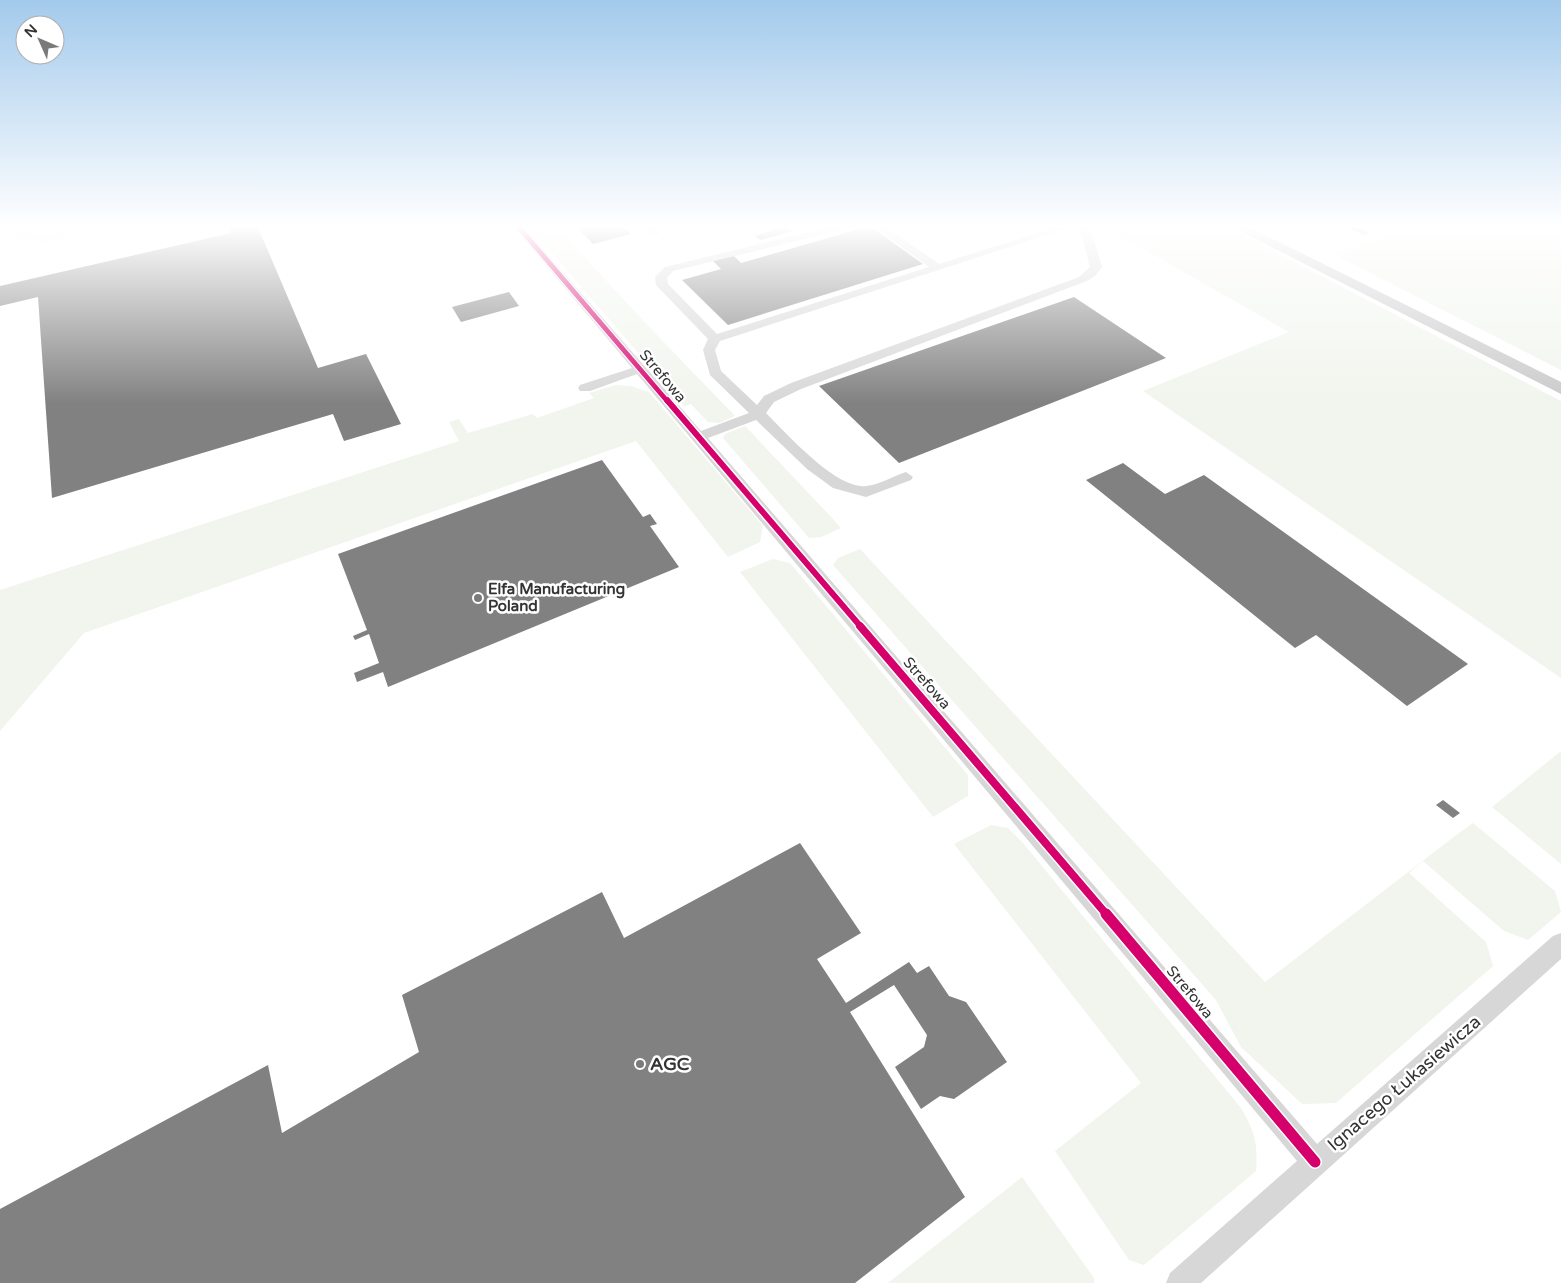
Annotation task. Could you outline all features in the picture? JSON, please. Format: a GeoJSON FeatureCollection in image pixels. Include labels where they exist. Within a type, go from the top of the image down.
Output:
{"type":"FeatureCollection","features":[{"type":"Feature","properties":{"kind":"main road"},"geometry":{"type":"LineString","coordinates":[[1355,285],[1561,389]]}},
{"type":"Feature","properties":{"kind":"street","name":"Strefowa"},"geometry":{"type":"LineString","coordinates":[[569,285],[1067,868],[1315,1162]]}},
{"type":"Feature","properties":{"kind":"street"},"geometry":{"type":"LineString","coordinates":[[662,285],[715,340]]}},
{"type":"Feature","properties":{"kind":"street"},"geometry":{"type":"LineString","coordinates":[[886,285],[715,340],[709,350],[715,372],[812,466],[838,485],[866,492],[906,477]]}},
{"type":"Feature","properties":{"kind":"street"},"geometry":{"type":"LineString","coordinates":[[698,437],[758,414],[769,398],[796,386],[1067,285]]}},
{"type":"Feature","properties":{"kind":"street"},"geometry":{"type":"LineString","coordinates":[[585,388],[640,369]]}},
{"type":"Feature","properties":{"kind":"street","name":"Ignacego Łukasiewicza"},"geometry":{"type":"LineString","coordinates":[[1180,1283],[1561,944]]}},
{"type":"Feature","properties":{"kind":"shaded area"},"geometry":{"type":"Polygon","coordinates":[[[580,285],[611,285],[735,416],[719,423],[708,422],[691,404],[684,406],[580,285]]]}},
{"type":"Feature","properties":{"kind":"shaded area"},"geometry":{"type":"Polygon","coordinates":[[[1206,285],[1338,285],[1561,401],[1561,678],[1143,391],[1289,332],[1206,285]]]}},
{"type":"Feature","properties":{"kind":"shaded area"},"geometry":{"type":"Polygon","coordinates":[[[1394,285],[1561,285],[1561,370],[1394,285]]]}},
{"type":"Feature","properties":{"kind":"shaded area"},"geometry":{"type":"Polygon","coordinates":[[[616,385],[631,386],[649,392],[763,526],[760,542],[728,557],[636,441],[84,633],[0,731],[0,590],[459,441],[449,422],[459,419],[468,433],[533,414],[537,418],[594,398],[589,393],[616,385]]]}},
{"type":"Feature","properties":{"kind":"shaded area"},"geometry":{"type":"Polygon","coordinates":[[[745,426],[841,528],[821,537],[809,538],[723,438],[725,434],[745,426]]]}},
{"type":"Feature","properties":{"kind":"shaded area"},"geometry":{"type":"Polygon","coordinates":[[[860,549],[1265,982],[1459,833],[1473,823],[1555,891],[1561,912],[1528,940],[1504,931],[1423,861],[1409,873],[1486,942],[1493,966],[1336,1103],[1302,1104],[1241,1047],[1216,1000],[833,565],[838,558],[860,549]]]}},
{"type":"Feature","properties":{"kind":"shaded area"},"geometry":{"type":"Polygon","coordinates":[[[773,559],[790,563],[968,775],[968,796],[933,817],[740,572],[773,559]]]}},
{"type":"Feature","properties":{"kind":"shaded area"},"geometry":{"type":"Polygon","coordinates":[[[1561,751],[1561,864],[1492,807],[1561,751]]]}},
{"type":"Feature","properties":{"kind":"shaded area"},"geometry":{"type":"Polygon","coordinates":[[[991,825],[1008,828],[1023,843],[1241,1108],[1250,1124],[1256,1146],[1256,1171],[1144,1265],[1129,1260],[1055,1151],[1141,1083],[954,844],[991,825]]]}},
{"type":"Feature","properties":{"kind":"shaded area"},"geometry":{"type":"Polygon","coordinates":[[[1022,1177],[1094,1278],[1094,1283],[888,1283],[1022,1177]]]}},
{"type":"Feature","properties":{"kind":"building"},"geometry":{"type":"Polygon","coordinates":[[[283,285],[318,368],[366,354],[401,424],[344,441],[333,414],[52,498],[38,297],[0,306],[0,286],[283,285]]]}},
{"type":"Feature","properties":{"kind":"building"},"geometry":{"type":"Polygon","coordinates":[[[687,285],[856,285],[728,325],[687,285]]]}},
{"type":"Feature","properties":{"kind":"building"},"geometry":{"type":"Polygon","coordinates":[[[509,292],[519,306],[461,322],[452,307],[509,292]]]}},
{"type":"Feature","properties":{"kind":"building"},"geometry":{"type":"Polygon","coordinates":[[[1074,297],[1166,358],[899,463],[819,386],[1074,297]]]}},
{"type":"Feature","properties":{"kind":"building","name":"Elfa Manufacturing Poland"},"geometry":{"type":"Polygon","coordinates":[[[602,460],[643,517],[650,514],[657,524],[650,526],[679,567],[388,687],[383,672],[357,682],[354,673],[379,663],[369,634],[355,640],[353,636],[367,630],[338,554],[602,460]]]}},
{"type":"Feature","properties":{"kind":"building"},"geometry":{"type":"Polygon","coordinates":[[[1123,463],[1165,494],[1204,475],[1468,664],[1407,706],[1316,635],[1295,648],[1086,480],[1123,463]]]}},
{"type":"Feature","properties":{"kind":"building"},"geometry":{"type":"Polygon","coordinates":[[[1443,800],[1460,813],[1453,818],[1436,805],[1443,800]]]}},
{"type":"Feature","properties":{"kind":"building","name":"AGC"},"geometry":{"type":"Polygon","coordinates":[[[800,843],[861,933],[817,959],[846,1003],[909,962],[917,973],[929,966],[949,996],[966,1002],[1007,1062],[954,1099],[940,1096],[921,1109],[895,1067],[924,1047],[927,1035],[894,985],[850,1012],[965,1197],[855,1283],[0,1283],[0,1209],[268,1065],[282,1133],[419,1052],[402,995],[602,892],[624,938],[800,843]]]}},
{"type":"Feature","properties":{"kind":"cycle path"},"geometry":{"type":"LineString","coordinates":[[568,285],[1073,875],[1315,1162]]}},
{"type":"Feature","properties":{"kind":"place","name":"Elfa Manufacturing Poland"},"geometry":{"type":"Point","coordinates":[478,598]}},
{"type":"Feature","properties":{"kind":"place","name":"AGC"},"geometry":{"type":"Point","coordinates":[640,1064]}}]}
